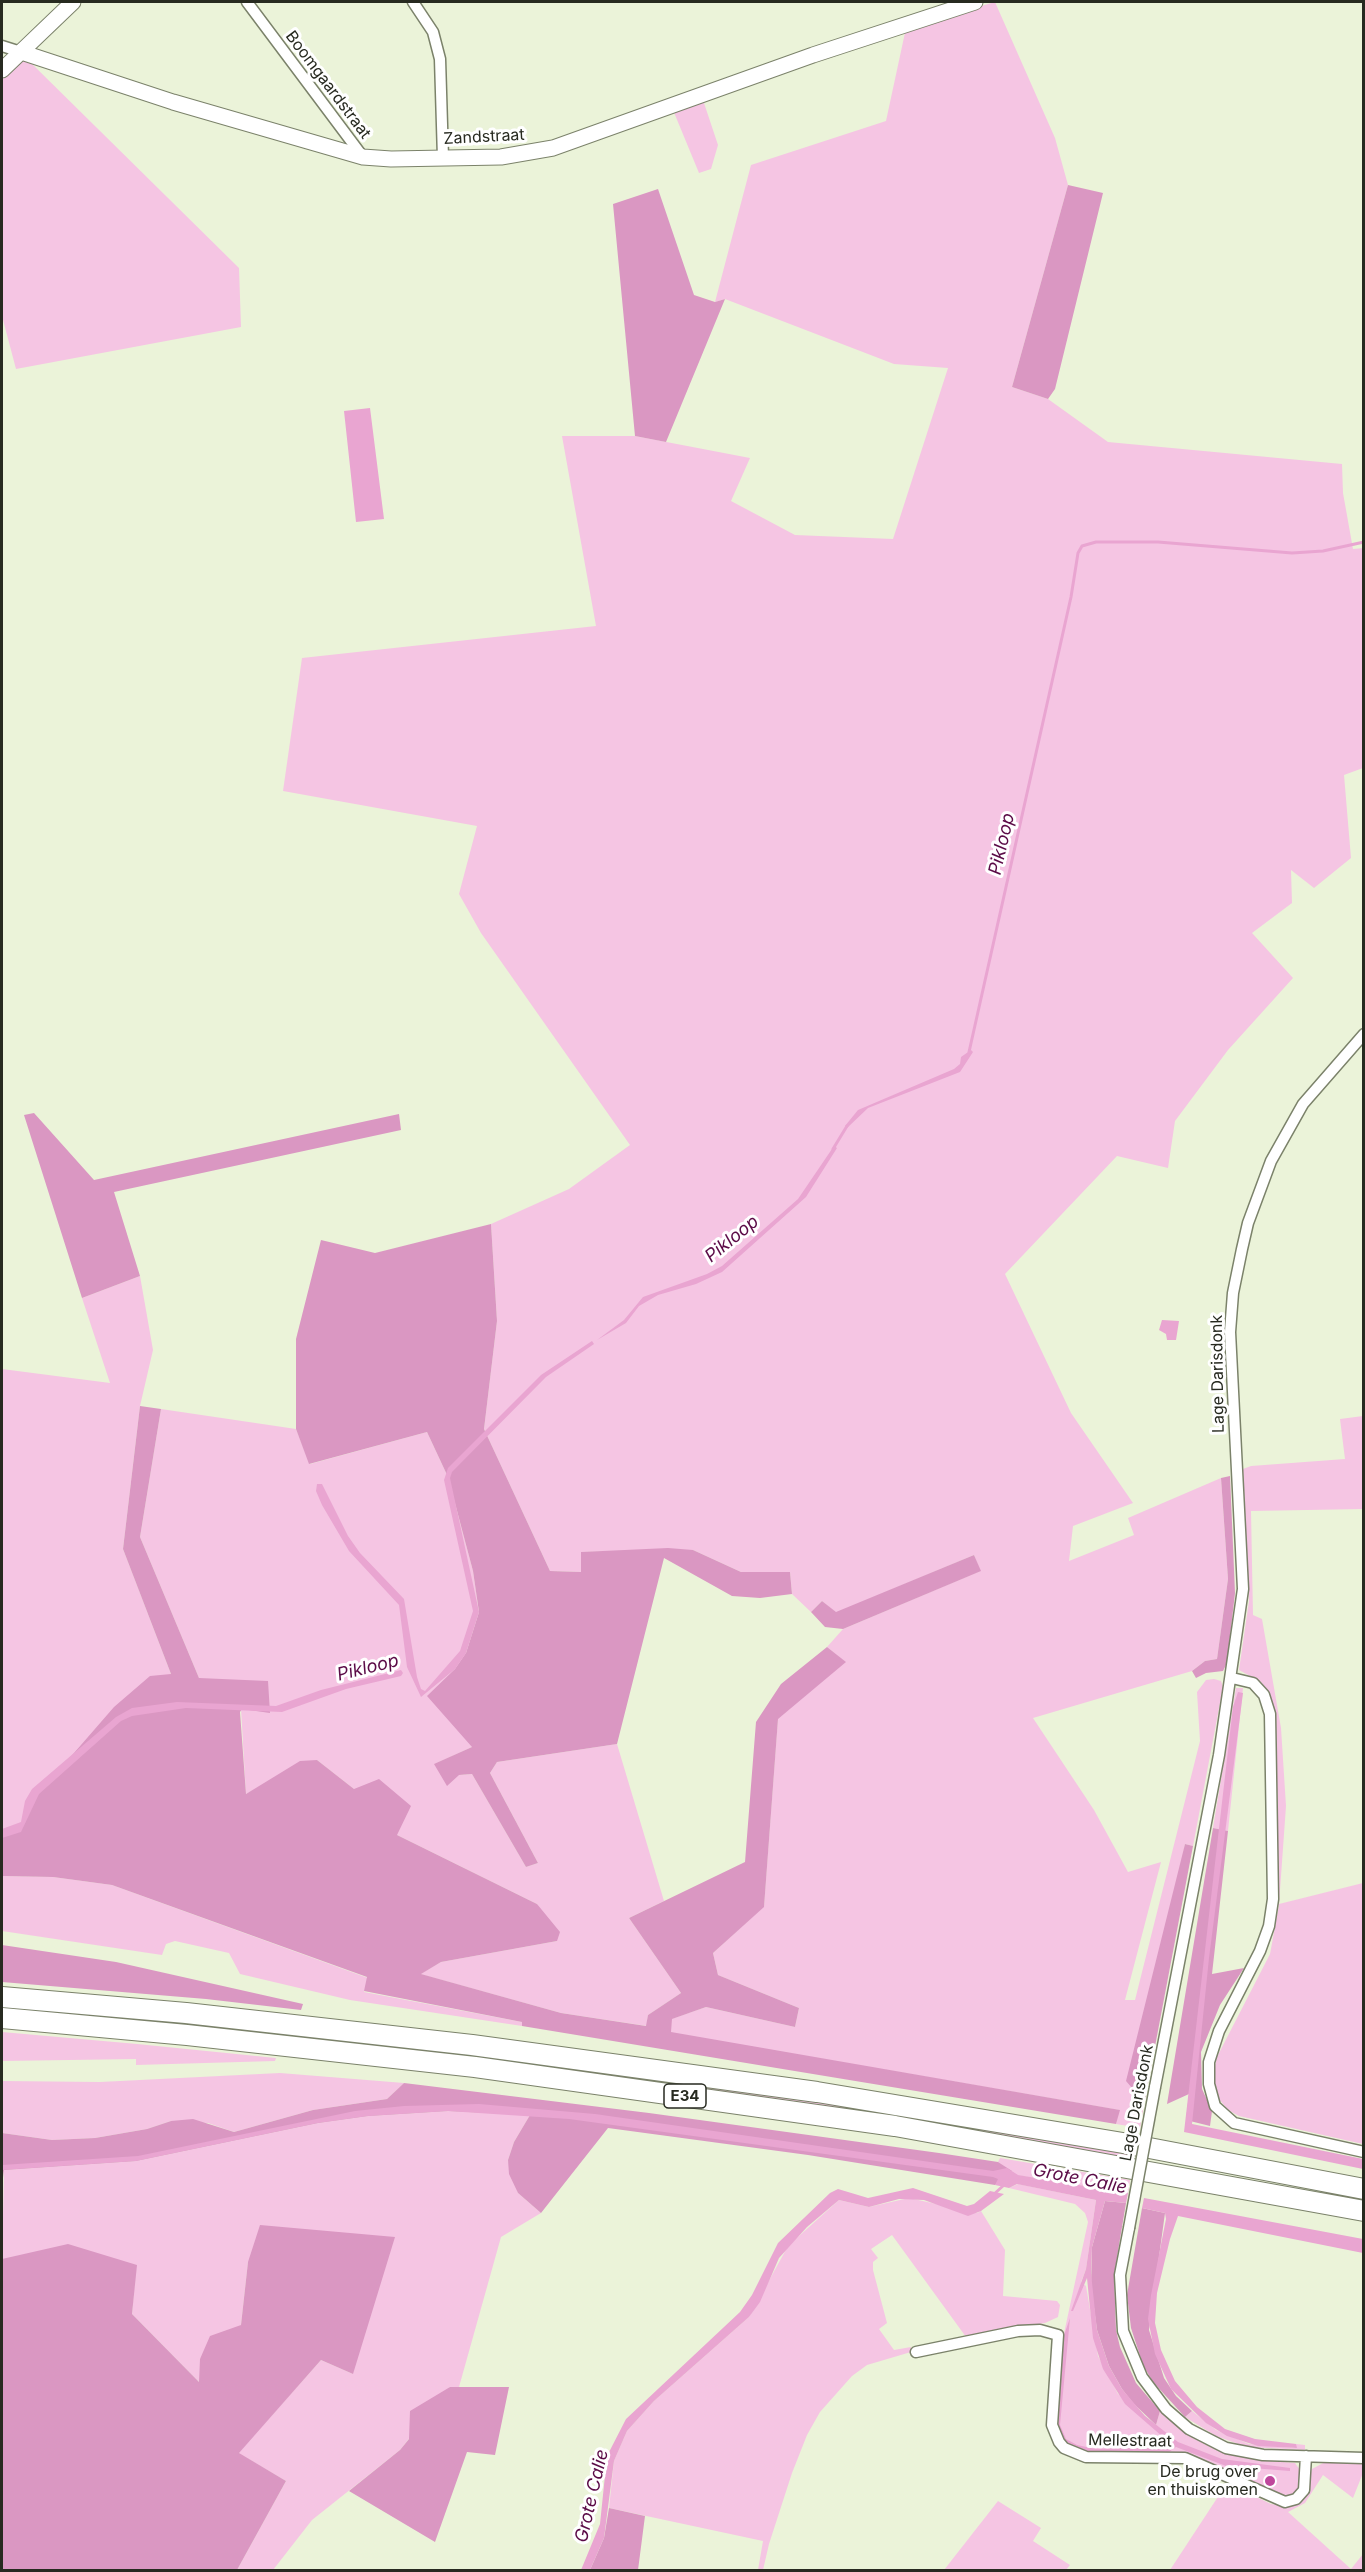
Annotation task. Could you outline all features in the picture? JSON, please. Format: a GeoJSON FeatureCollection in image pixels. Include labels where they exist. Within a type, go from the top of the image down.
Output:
{"type":"FeatureCollection","features":[{"type":"Feature","properties":{"kind":"highway","name":"E34"},"geometry":{"type":"LineString","coordinates":[[2,1997],[186,2013],[472,2045],[816,2092],[1123,2143],[1364,2189]]}},
{"type":"Feature","properties":{"kind":"highway","name":"E34"},"geometry":{"type":"LineString","coordinates":[[2,2018],[187,2035],[475,2067],[896,2126],[1364,2211]]}},
{"type":"Feature","properties":{"kind":"street"},"geometry":{"type":"LineString","coordinates":[[2,70],[73,2]]}},
{"type":"Feature","properties":{"kind":"street","name":"Boomgaardstraat"},"geometry":{"type":"LineString","coordinates":[[247,2],[363,157]]}},
{"type":"Feature","properties":{"kind":"street"},"geometry":{"type":"LineString","coordinates":[[413,2],[433,32],[440,58],[443,158]]}},
{"type":"Feature","properties":{"kind":"street","name":"Zandstraat"},"geometry":{"type":"LineString","coordinates":[[21,52],[173,102],[363,157],[501,157],[553,148],[813,55],[975,2]]}},
{"type":"Feature","properties":{"kind":"street"},"geometry":{"type":"LineString","coordinates":[[2,46],[21,52]]}},
{"type":"Feature","properties":{"kind":"street","name":"Lage Darisdonk"},"geometry":{"type":"LineString","coordinates":[[1364,1034],[1303,1104],[1271,1161],[1248,1223],[1233,1293],[1230,1332],[1243,1589],[1232,1678],[1120,2276],[1123,2331],[1130,2355],[1152,2394],[1176,2418],[1212,2443],[1253,2454],[1364,2458]]}},
{"type":"Feature","properties":{"kind":"street"},"geometry":{"type":"LineString","coordinates":[[1232,1678],[1253,1683],[1264,1695],[1270,1714],[1273,1899],[1269,1926],[1260,1951],[1219,2031],[1209,2062],[1209,2084],[1215,2106],[1234,2123],[1364,2152]]}},
{"type":"Feature","properties":{"kind":"street","name":"Mellestraat"},"geometry":{"type":"LineString","coordinates":[[916,2352],[1024,2330],[1058,2335],[1052,2425],[1064,2448],[1086,2457],[1185,2458],[1285,2502],[1296,2499],[1304,2490],[1306,2456]]}},
{"type":"Feature","properties":{"kind":"shaded area"},"geometry":{"type":"Polygon","coordinates":[[[995,2],[1055,138],[1068,185],[1012,387],[1048,399],[1108,442],[1342,464],[1343,493],[1353,549],[1364,548],[1363,768],[1344,775],[1351,858],[1314,888],[1291,870],[1292,903],[1252,933],[1293,978],[1228,1050],[1175,1121],[1168,1168],[1117,1156],[1005,1274],[1071,1413],[1133,1503],[1073,1526],[1069,1561],[1134,1535],[1128,1518],[1221,1478],[1228,1579],[1217,1659],[1205,1661],[1192,1671],[1033,1718],[1094,1810],[1128,1872],[1161,1862],[1125,2000],[1135,2000],[1200,1741],[1197,1692],[1206,1680],[1221,1681],[1223,1687],[1193,1846],[1185,1844],[1139,2096],[1145,2099],[1140,2128],[1116,2124],[1119,2110],[671,2033],[671,2019],[706,2007],[795,2027],[799,2008],[718,1975],[713,1953],[764,1906],[778,1718],[845,1662],[827,1647],[843,1629],[980,1571],[974,1555],[836,1613],[822,1601],[811,1612],[792,1594],[790,1572],[741,1572],[693,1550],[582,1552],[581,1572],[550,1571],[484,1429],[497,1321],[491,1224],[569,1189],[630,1145],[481,933],[459,894],[477,826],[283,791],[302,658],[596,626],[562,436],[635,436],[750,458],[731,501],[795,535],[893,539],[948,368],[894,364],[725,299],[715,302],[751,165],[886,121],[906,28],[995,2]]]}},
{"type":"Feature","properties":{"kind":"shaded area"},"geometry":{"type":"Polygon","coordinates":[[[25,57],[239,268],[241,327],[16,369],[2,316],[2,80],[25,57]]]}},
{"type":"Feature","properties":{"kind":"shaded area"},"geometry":{"type":"Polygon","coordinates":[[[703,100],[718,145],[711,169],[699,173],[673,110],[703,100]]]}},
{"type":"Feature","properties":{"kind":"shaded area"},"geometry":{"type":"Polygon","coordinates":[[[1068,185],[1103,193],[1055,389],[1048,399],[1012,387],[1068,185]]]}},
{"type":"Feature","properties":{"kind":"shaded area"},"geometry":{"type":"Polygon","coordinates":[[[658,189],[694,295],[715,302],[725,299],[666,442],[635,436],[613,204],[658,189]]]}},
{"type":"Feature","properties":{"kind":"shaded area"},"geometry":{"type":"Polygon","coordinates":[[[370,408],[384,519],[356,522],[344,411],[370,408]]]}},
{"type":"Feature","properties":{"kind":"shaded area"},"geometry":{"type":"Polygon","coordinates":[[[971,1050],[973,1052],[960,1072],[868,1108],[847,1128],[845,1126],[858,1110],[954,1069],[960,1064],[961,1057],[971,1050]]]}},
{"type":"Feature","properties":{"kind":"shaded area"},"geometry":{"type":"Polygon","coordinates":[[[34,1113],[94,1180],[399,1114],[401,1130],[114,1192],[140,1276],[82,1298],[24,1115],[34,1113]]]}},
{"type":"Feature","properties":{"kind":"shaded area"},"geometry":{"type":"Polygon","coordinates":[[[834,1146],[837,1148],[806,1197],[722,1272],[696,1284],[658,1295],[639,1306],[626,1323],[597,1340],[624,1320],[643,1297],[707,1274],[722,1266],[798,1199],[834,1146]]]}},
{"type":"Feature","properties":{"kind":"shaded area"},"geometry":{"type":"Polygon","coordinates":[[[491,1224],[497,1321],[484,1429],[550,1571],[581,1572],[581,1552],[668,1548],[693,1550],[741,1572],[790,1572],[792,1594],[760,1598],[732,1596],[664,1558],[617,1744],[497,1762],[490,1773],[538,1863],[526,1867],[472,1774],[459,1775],[447,1786],[434,1764],[472,1747],[427,1696],[455,1669],[466,1653],[479,1612],[473,1571],[448,1477],[427,1432],[309,1464],[296,1429],[296,1339],[321,1240],[375,1253],[491,1224]]]}},
{"type":"Feature","properties":{"kind":"shaded area"},"geometry":{"type":"Polygon","coordinates":[[[140,1276],[153,1350],[140,1406],[123,1549],[171,1674],[23,1825],[2,1835],[2,1369],[110,1383],[82,1298],[140,1276]]]}},
{"type":"Feature","properties":{"kind":"shaded area"},"geometry":{"type":"Polygon","coordinates":[[[1162,1320],[1179,1321],[1176,1340],[1167,1340],[1166,1334],[1159,1330],[1162,1320]]]}},
{"type":"Feature","properties":{"kind":"shaded area"},"geometry":{"type":"Polygon","coordinates":[[[592,1341],[594,1344],[546,1377],[452,1472],[450,1478],[479,1612],[466,1653],[455,1669],[421,1697],[407,1667],[399,1605],[349,1551],[322,1505],[316,1491],[317,1484],[322,1484],[348,1536],[360,1553],[404,1599],[417,1677],[421,1689],[425,1691],[460,1651],[473,1611],[444,1480],[448,1468],[541,1375],[592,1341]]]}},
{"type":"Feature","properties":{"kind":"shaded area"},"geometry":{"type":"Polygon","coordinates":[[[140,1406],[161,1409],[140,1537],[199,1678],[268,1681],[270,1713],[242,1709],[240,1712],[246,1794],[300,1761],[317,1760],[354,1789],[379,1779],[411,1806],[397,1835],[537,1904],[560,1932],[557,1941],[441,1962],[421,1974],[561,2013],[646,2026],[648,2015],[681,1993],[629,1918],[745,1862],[756,1722],[781,1684],[827,1647],[846,1662],[778,1719],[764,1907],[713,1953],[718,1975],[799,2008],[795,2027],[706,2007],[672,2019],[671,2032],[1120,2110],[1116,2124],[522,2026],[522,2022],[364,1991],[367,1977],[112,1885],[53,1877],[2,1876],[2,1835],[23,1825],[28,1806],[114,1707],[150,1676],[171,1674],[123,1549],[140,1406]]]}},
{"type":"Feature","properties":{"kind":"shaded area"},"geometry":{"type":"Polygon","coordinates":[[[161,1409],[296,1429],[310,1464],[427,1432],[448,1477],[473,1571],[479,1612],[466,1653],[472,1747],[435,1764],[459,1775],[472,1774],[526,1867],[538,1863],[490,1773],[497,1762],[617,1744],[664,1901],[629,1918],[681,1993],[648,2015],[647,2026],[561,2013],[420,1974],[441,1962],[557,1941],[537,1904],[397,1835],[354,1789],[317,1760],[246,1794],[241,1709],[199,1678],[140,1537],[161,1409]]]}},
{"type":"Feature","properties":{"kind":"shaded area"},"geometry":{"type":"Polygon","coordinates":[[[1363,1416],[1363,1509],[1251,1511],[1253,1615],[1262,1619],[1281,1728],[1286,1806],[1279,1904],[1363,1883],[1363,2144],[1239,2116],[1228,2110],[1218,2098],[1213,2075],[1217,2057],[1270,1954],[1279,1905],[1276,1904],[1278,1807],[1273,1721],[1269,1696],[1261,1682],[1239,1670],[1249,1601],[1243,1469],[1251,1466],[1345,1459],[1340,1419],[1363,1416]]]}},
{"type":"Feature","properties":{"kind":"shaded area"},"geometry":{"type":"Polygon","coordinates":[[[1230,1476],[1235,1593],[1227,1663],[1223,1671],[1206,1673],[1196,1678],[1192,1671],[1205,1661],[1217,1659],[1228,1579],[1221,1478],[1230,1476]]]}},
{"type":"Feature","properties":{"kind":"shaded area"},"geometry":{"type":"Polygon","coordinates":[[[974,1555],[981,1571],[843,1629],[825,1627],[811,1612],[822,1601],[836,1612],[974,1555]]]}},
{"type":"Feature","properties":{"kind":"shaded area"},"geometry":{"type":"Polygon","coordinates":[[[401,1670],[403,1673],[401,1676],[346,1689],[282,1712],[186,1708],[132,1716],[121,1721],[39,1794],[21,1832],[2,1838],[2,1829],[21,1822],[25,1801],[32,1789],[116,1717],[132,1708],[177,1702],[276,1706],[321,1690],[401,1670]]]}},
{"type":"Feature","properties":{"kind":"shaded area"},"geometry":{"type":"Polygon","coordinates":[[[1236,1688],[1243,1688],[1228,1831],[1213,1828],[1236,1688]]]}},
{"type":"Feature","properties":{"kind":"shaded area"},"geometry":{"type":"Polygon","coordinates":[[[1238,1692],[1243,1693],[1209,1958],[1192,2124],[1363,2159],[1363,2169],[1184,2132],[1233,1707],[1238,1692]]]}},
{"type":"Feature","properties":{"kind":"shaded area"},"geometry":{"type":"Polygon","coordinates":[[[1213,1828],[1228,1831],[1212,1974],[1244,1968],[1220,2005],[1201,2052],[1202,2089],[1212,2111],[1210,2126],[1186,2120],[1189,2094],[1167,2104],[1213,1828]]]}},
{"type":"Feature","properties":{"kind":"shaded area"},"geometry":{"type":"Polygon","coordinates":[[[1185,1844],[1193,1846],[1145,2099],[1139,2096],[1126,2081],[1185,1844]]]}},
{"type":"Feature","properties":{"kind":"shaded area"},"geometry":{"type":"Polygon","coordinates":[[[2,1876],[53,1877],[112,1885],[368,1978],[364,1992],[522,2022],[522,2026],[350,2000],[240,1974],[229,1953],[175,1941],[166,1944],[162,1955],[2,1931],[2,1876]]]}},
{"type":"Feature","properties":{"kind":"shaded area"},"geometry":{"type":"Polygon","coordinates":[[[2,1945],[116,1962],[303,2004],[301,2010],[206,1999],[2,1982],[2,1945]]]}},
{"type":"Feature","properties":{"kind":"shaded area"},"geometry":{"type":"Polygon","coordinates":[[[2,2005],[381,2042],[778,2094],[1135,2153],[1133,2159],[2,2011],[2,2005]]]}},
{"type":"Feature","properties":{"kind":"shaded area"},"geometry":{"type":"Polygon","coordinates":[[[2,2032],[276,2058],[275,2061],[136,2065],[136,2059],[2,2061],[2,2032]]]}},
{"type":"Feature","properties":{"kind":"shaded area"},"geometry":{"type":"Polygon","coordinates":[[[280,2073],[404,2083],[387,2099],[313,2110],[234,2132],[208,2123],[171,2121],[147,2129],[95,2138],[52,2140],[2,2133],[2,2081],[100,2082],[280,2073]]]}},
{"type":"Feature","properties":{"kind":"shaded area"},"geometry":{"type":"Polygon","coordinates":[[[404,2083],[649,2113],[939,2153],[998,2162],[1012,2171],[995,2185],[808,2155],[608,2128],[541,2213],[518,2193],[509,2174],[508,2160],[514,2142],[530,2115],[448,2111],[368,2116],[318,2123],[136,2161],[4,2170],[2,2186],[2,2133],[52,2140],[95,2138],[147,2129],[171,2121],[193,2119],[234,2132],[313,2110],[387,2099],[404,2083]]]}},
{"type":"Feature","properties":{"kind":"shaded area"},"geometry":{"type":"Polygon","coordinates":[[[479,2104],[595,2114],[993,2171],[1007,2168],[1018,2175],[1128,2193],[1126,2203],[1105,2201],[1092,2247],[1091,2273],[1097,2330],[1109,2366],[1122,2389],[1145,2416],[1178,2442],[1222,2459],[1290,2468],[1290,2471],[1226,2466],[1176,2447],[1169,2452],[1090,2452],[1081,2451],[1066,2442],[1058,2428],[1057,2417],[1063,2338],[1070,2318],[1060,2425],[1066,2439],[1077,2445],[1096,2449],[1166,2447],[1171,2444],[1125,2404],[1103,2369],[1093,2338],[1087,2278],[1071,2311],[1086,2269],[1096,2200],[1017,2184],[1009,2188],[995,2185],[998,2179],[993,2177],[569,2119],[448,2111],[368,2116],[318,2123],[136,2161],[2,2170],[2,2165],[138,2156],[355,2111],[404,2106],[479,2104]]]}},
{"type":"Feature","properties":{"kind":"shaded area"},"geometry":{"type":"Polygon","coordinates":[[[448,2111],[530,2115],[514,2142],[508,2160],[518,2193],[541,2213],[501,2237],[459,2387],[450,2387],[400,2450],[312,2520],[273,2570],[237,2570],[286,2481],[238,2453],[321,2360],[353,2374],[248,2262],[241,2325],[200,2359],[200,2383],[132,2314],[136,2265],[2,2259],[4,2170],[136,2161],[318,2123],[368,2116],[448,2111]]]}},
{"type":"Feature","properties":{"kind":"shaded area"},"geometry":{"type":"Polygon","coordinates":[[[1000,2158],[1130,2180],[1128,2193],[1015,2175],[998,2162],[1000,2158]]]}},
{"type":"Feature","properties":{"kind":"shaded area"},"geometry":{"type":"Polygon","coordinates":[[[1018,2184],[1096,2200],[1086,2269],[1081,2282],[1086,2286],[1098,2356],[1118,2394],[1156,2425],[1160,2411],[1191,2437],[1218,2451],[1258,2460],[1295,2463],[1300,2470],[1300,2482],[1296,2493],[1286,2497],[1274,2494],[1186,2453],[1081,2451],[1061,2435],[1057,2417],[1063,2338],[1088,2222],[1085,2213],[1075,2204],[1009,2188],[1018,2184]]]}},
{"type":"Feature","properties":{"kind":"shaded area"},"geometry":{"type":"Polygon","coordinates":[[[913,2188],[967,2206],[974,2204],[990,2191],[1004,2194],[981,2211],[968,2216],[924,2200],[899,2199],[869,2207],[839,2200],[807,2227],[779,2258],[760,2302],[749,2317],[654,2401],[627,2431],[614,2461],[604,2538],[590,2570],[581,2570],[600,2524],[607,2456],[626,2419],[740,2312],[752,2295],[778,2243],[830,2193],[838,2189],[868,2198],[913,2188]]]}},
{"type":"Feature","properties":{"kind":"shaded area"},"geometry":{"type":"Polygon","coordinates":[[[909,2198],[977,2213],[981,2211],[1005,2250],[1003,2296],[1057,2301],[1060,2305],[1058,2317],[1045,2323],[966,2337],[892,2235],[871,2249],[878,2258],[873,2262],[873,2270],[887,2323],[879,2329],[894,2350],[911,2347],[911,2352],[867,2365],[852,2376],[820,2412],[807,2435],[792,2473],[763,2570],[758,2570],[763,2541],[609,2508],[614,2461],[627,2431],[654,2401],[749,2317],[788,2246],[839,2200],[869,2207],[909,2198]]]}},
{"type":"Feature","properties":{"kind":"shaded area"},"geometry":{"type":"Polygon","coordinates":[[[1144,2198],[1363,2239],[1363,2253],[1178,2216],[1170,2239],[1157,2293],[1155,2323],[1161,2350],[1175,2381],[1197,2407],[1225,2429],[1255,2439],[1296,2444],[1297,2448],[1258,2446],[1227,2436],[1206,2423],[1171,2389],[1155,2354],[1148,2319],[1166,2219],[1165,2213],[1142,2208],[1144,2198]]]}},
{"type":"Feature","properties":{"kind":"shaded area"},"geometry":{"type":"Polygon","coordinates":[[[1105,2201],[1126,2203],[1114,2275],[1116,2330],[1120,2347],[1136,2383],[1160,2411],[1156,2425],[1122,2389],[1109,2366],[1097,2330],[1091,2285],[1092,2247],[1105,2201]]]}},
{"type":"Feature","properties":{"kind":"shaded area"},"geometry":{"type":"Polygon","coordinates":[[[1142,2208],[1165,2213],[1149,2330],[1164,2378],[1176,2396],[1192,2411],[1185,2417],[1153,2382],[1143,2365],[1131,2328],[1127,2295],[1142,2208]]]}},
{"type":"Feature","properties":{"kind":"shaded area"},"geometry":{"type":"Polygon","coordinates":[[[260,2225],[395,2237],[353,2374],[321,2360],[239,2453],[286,2481],[237,2570],[2,2570],[2,2259],[68,2244],[137,2265],[132,2314],[199,2382],[200,2359],[210,2336],[241,2325],[248,2262],[260,2225]]]}},
{"type":"Feature","properties":{"kind":"shaded area"},"geometry":{"type":"Polygon","coordinates":[[[450,2387],[509,2387],[495,2455],[467,2452],[435,2542],[349,2491],[400,2450],[409,2439],[410,2411],[450,2387]]]}},
{"type":"Feature","properties":{"kind":"shaded area"},"geometry":{"type":"Polygon","coordinates":[[[1192,2411],[1216,2430],[1249,2444],[1295,2448],[1296,2444],[1305,2445],[1305,2450],[1247,2447],[1216,2436],[1185,2417],[1192,2411]]]}},
{"type":"Feature","properties":{"kind":"shaded area"},"geometry":{"type":"Polygon","coordinates":[[[1325,2462],[1363,2462],[1363,2473],[1353,2498],[1323,2475],[1305,2503],[1288,2512],[1351,2569],[1363,2554],[1363,2570],[1170,2570],[1227,2483],[1271,2504],[1291,2507],[1305,2496],[1312,2469],[1325,2462]]]}},
{"type":"Feature","properties":{"kind":"shaded area"},"geometry":{"type":"Polygon","coordinates":[[[998,2501],[1041,2528],[1033,2541],[1070,2565],[1066,2570],[944,2570],[998,2501]]]}},
{"type":"Feature","properties":{"kind":"shaded area"},"geometry":{"type":"Polygon","coordinates":[[[609,2508],[645,2516],[638,2570],[590,2570],[604,2538],[609,2508]]]}},
{"type":"Feature","properties":{"kind":"waterway","name":"Pikloop"},"geometry":{"type":"LineString","coordinates":[[969,1052],[1071,597],[1078,553],[1082,546],[1096,542],[1158,542],[1292,553],[1323,551],[1364,542]]}},
{"type":"Feature","properties":{"kind":"waterway","name":"Pikloop"},"geometry":{"type":"LineString","coordinates":[[833,1149],[847,1126]]}},
{"type":"Feature","properties":{"kind":"waterway","name":"Grote Calie"},"geometry":{"type":"LineString","coordinates":[[993,2195],[1004,2185]]}},
{"type":"Feature","properties":{"kind":"place","name":"De brug over en thuiskomen"},"geometry":{"type":"Point","coordinates":[1270,2481]}}]}
